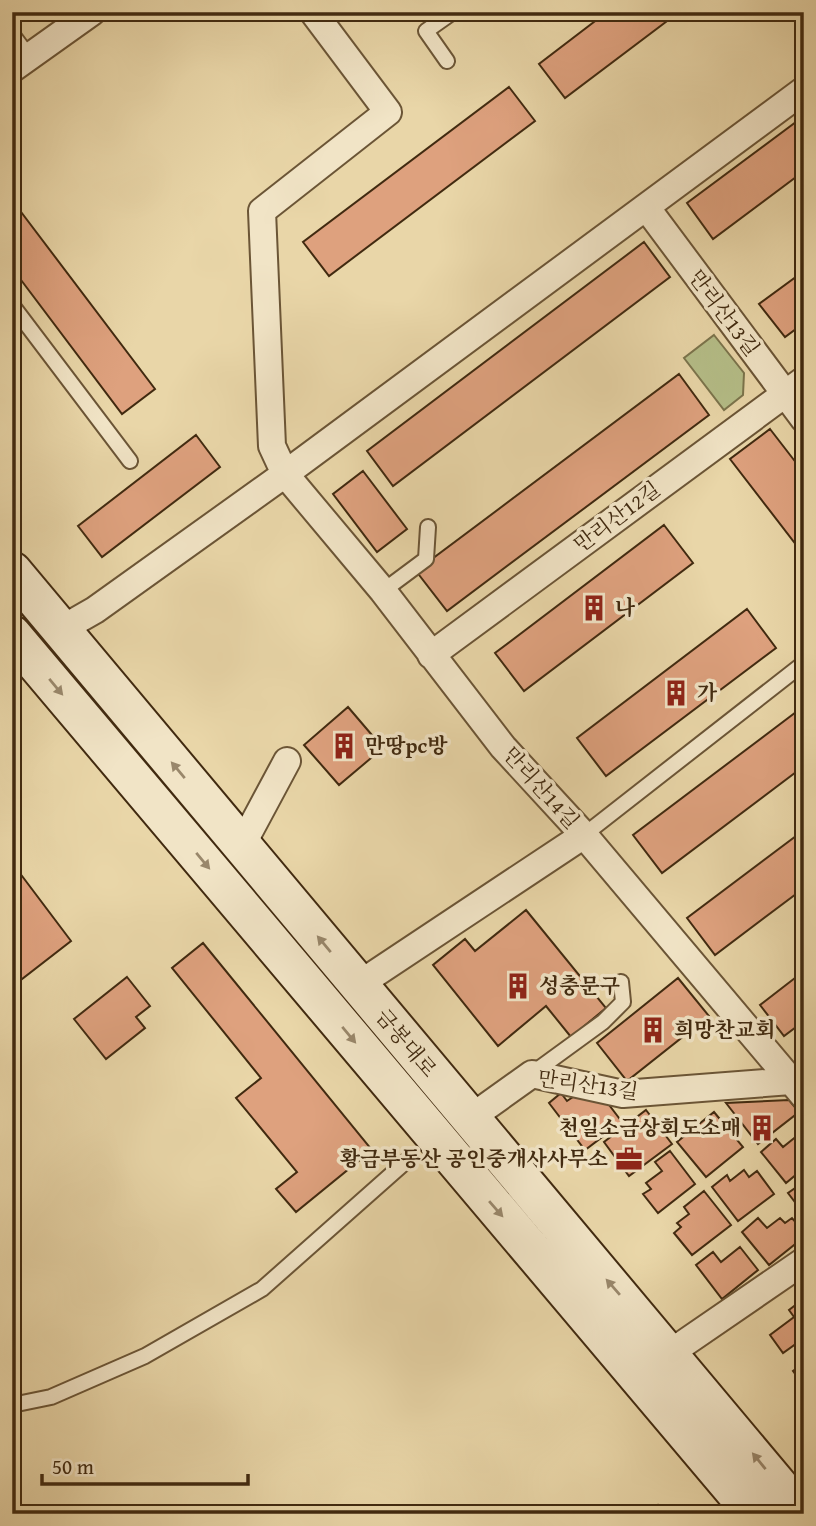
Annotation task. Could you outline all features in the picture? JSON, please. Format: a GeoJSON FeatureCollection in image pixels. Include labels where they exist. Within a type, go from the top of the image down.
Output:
{"type":"FeatureCollection","features":[{"type":"Feature","properties":{"kind":"street"},"geometry":{"type":"LineString","coordinates":[[21,63],[92,12]]}},
{"type":"Feature","properties":{"kind":"street","name":"만리산14길"},"geometry":{"type":"LineString","coordinates":[[313,12],[388,112],[262,211],[272,446],[285,474],[383,591],[503,747],[584,835],[800,1086]]}},
{"type":"Feature","properties":{"kind":"street"},"geometry":{"type":"LineString","coordinates":[[60,630],[95,610],[285,474],[804,90]]}},
{"type":"Feature","properties":{"kind":"street","name":"만리산13길"},"geometry":{"type":"LineString","coordinates":[[646,207],[794,387],[804,419]]}},
{"type":"Feature","properties":{"kind":"street","name":"만리산12길"},"geometry":{"type":"LineString","coordinates":[[431,655],[794,387]]}},
{"type":"Feature","properties":{"kind":"street","name":"금봉대로"},"geometry":{"type":"LineString","coordinates":[[12,571],[469,1119],[670,1353],[802,1514]]}},
{"type":"Feature","properties":{"kind":"street","name":"금봉대로"},"geometry":{"type":"LineString","coordinates":[[12,635],[754,1514]]}},
{"type":"Feature","properties":{"kind":"street"},"geometry":{"type":"LineString","coordinates":[[242,845],[287,761]]}},
{"type":"Feature","properties":{"kind":"street"},"geometry":{"type":"LineString","coordinates":[[358,985],[584,835]]}},
{"type":"Feature","properties":{"kind":"street","name":"만리산13길"},"geometry":{"type":"LineString","coordinates":[[469,1119],[532,1074],[623,1094],[800,1086]]}},
{"type":"Feature","properties":{"kind":"street"},"geometry":{"type":"LineString","coordinates":[[670,1353],[804,1261]]}},
{"type":"Feature","properties":{"kind":"lane"},"geometry":{"type":"LineString","coordinates":[[447,61],[426,32],[453,12]]}},
{"type":"Feature","properties":{"kind":"lane"},"geometry":{"type":"LineString","coordinates":[[12,34],[21,63]]}},
{"type":"Feature","properties":{"kind":"lane"},"geometry":{"type":"LineString","coordinates":[[12,305],[130,461]]}},
{"type":"Feature","properties":{"kind":"lane"},"geometry":{"type":"LineString","coordinates":[[383,591],[426,559],[428,527]]}},
{"type":"Feature","properties":{"kind":"lane"},"geometry":{"type":"LineString","coordinates":[[584,835],[804,663]]}},
{"type":"Feature","properties":{"kind":"lane"},"geometry":{"type":"LineString","coordinates":[[532,1074],[603,1022],[623,1002],[621,982]]}},
{"type":"Feature","properties":{"kind":"lane"},"geometry":{"type":"LineString","coordinates":[[12,1405],[51,1396],[145,1356],[262,1289],[411,1157]]}},
{"type":"Feature","properties":{"kind":"green space"},"geometry":{"type":"Polygon","coordinates":[[[714,335],[744,373],[743,395],[724,410],[684,358],[714,335]]]}},
{"type":"Feature","properties":{"kind":"building"},"geometry":{"type":"Polygon","coordinates":[[[607,12],[679,12],[565,98],[539,64],[607,12]]]}},
{"type":"Feature","properties":{"kind":"building"},"geometry":{"type":"Polygon","coordinates":[[[509,87],[535,121],[329,276],[303,242],[509,87]]]}},
{"type":"Feature","properties":{"kind":"building"},"geometry":{"type":"Polygon","coordinates":[[[804,116],[804,171],[713,239],[687,203],[804,116]]]}},
{"type":"Feature","properties":{"kind":"building"},"geometry":{"type":"Polygon","coordinates":[[[12,200],[155,389],[122,414],[12,268],[12,200]]]}},
{"type":"Feature","properties":{"kind":"building"},"geometry":{"type":"Polygon","coordinates":[[[644,242],[670,277],[393,486],[367,451],[644,242]]]}},
{"type":"Feature","properties":{"kind":"building"},"geometry":{"type":"Polygon","coordinates":[[[804,271],[804,323],[785,337],[759,304],[804,271]]]}},
{"type":"Feature","properties":{"kind":"building"},"geometry":{"type":"Polygon","coordinates":[[[679,374],[709,415],[447,611],[416,571],[679,374]]]}},
{"type":"Feature","properties":{"kind":"building"},"geometry":{"type":"Polygon","coordinates":[[[770,429],[804,473],[804,555],[730,459],[770,429]]]}},
{"type":"Feature","properties":{"kind":"building"},"geometry":{"type":"Polygon","coordinates":[[[196,435],[220,467],[102,557],[78,526],[196,435]]]}},
{"type":"Feature","properties":{"kind":"building"},"geometry":{"type":"Polygon","coordinates":[[[363,471],[407,529],[377,552],[333,494],[363,471]]]}},
{"type":"Feature","properties":{"kind":"building","name":"나"},"geometry":{"type":"Polygon","coordinates":[[[664,525],[693,563],[524,691],[495,653],[664,525]]]}},
{"type":"Feature","properties":{"kind":"building","name":"가"},"geometry":{"type":"Polygon","coordinates":[[[747,609],[776,648],[606,776],[577,738],[747,609]]]}},
{"type":"Feature","properties":{"kind":"building"},"geometry":{"type":"Polygon","coordinates":[[[804,706],[804,766],[662,873],[633,835],[804,706]]]}},
{"type":"Feature","properties":{"kind":"building","name":"만땅pc방"},"geometry":{"type":"Polygon","coordinates":[[[348,707],[383,748],[339,785],[304,745],[348,707]]]}},
{"type":"Feature","properties":{"kind":"building"},"geometry":{"type":"Polygon","coordinates":[[[804,830],[804,888],[715,955],[687,918],[804,830]]]}},
{"type":"Feature","properties":{"kind":"building"},"geometry":{"type":"Polygon","coordinates":[[[13,864],[71,941],[22,979],[12,966],[13,864]]]}},
{"type":"Feature","properties":{"kind":"building","name":"성충문구"},"geometry":{"type":"Polygon","coordinates":[[[526,910],[606,1008],[571,1037],[546,1006],[498,1046],[433,965],[465,939],[475,951],[526,910]]]}},
{"type":"Feature","properties":{"kind":"building"},"geometry":{"type":"Polygon","coordinates":[[[203,943],[372,1150],[296,1212],[276,1189],[297,1172],[236,1098],[261,1078],[172,968],[203,943]]]}},
{"type":"Feature","properties":{"kind":"building"},"geometry":{"type":"Polygon","coordinates":[[[804,971],[804,1021],[784,1036],[760,1005],[804,971]]]}},
{"type":"Feature","properties":{"kind":"building"},"geometry":{"type":"Polygon","coordinates":[[[127,977],[150,1006],[136,1017],[145,1028],[106,1059],[74,1019],[127,977]]]}},
{"type":"Feature","properties":{"kind":"building","name":"희망찬교회"},"geometry":{"type":"Polygon","coordinates":[[[678,978],[709,1016],[627,1081],[597,1043],[678,978]]]}},
{"type":"Feature","properties":{"kind":"building"},"geometry":{"type":"Polygon","coordinates":[[[561,1093],[567,1101],[576,1095],[603,1097],[622,1122],[585,1150],[549,1103],[561,1093]]]}},
{"type":"Feature","properties":{"kind":"building","name":"천일소금상회도소매"},"geometry":{"type":"Polygon","coordinates":[[[789,1100],[799,1112],[758,1144],[726,1103],[789,1100]]]}},
{"type":"Feature","properties":{"kind":"building"},"geometry":{"type":"Polygon","coordinates":[[[646,1110],[672,1144],[629,1176],[604,1142],[646,1110]]]}},
{"type":"Feature","properties":{"kind":"building"},"geometry":{"type":"Polygon","coordinates":[[[714,1112],[743,1147],[706,1177],[677,1142],[714,1112]]]}},
{"type":"Feature","properties":{"kind":"building"},"geometry":{"type":"Polygon","coordinates":[[[798,1135],[804,1140],[804,1168],[786,1183],[761,1152],[776,1139],[783,1147],[798,1135]]]}},
{"type":"Feature","properties":{"kind":"building"},"geometry":{"type":"Polygon","coordinates":[[[670,1151],[695,1184],[658,1213],[643,1194],[651,1189],[646,1183],[662,1171],[655,1162],[670,1151]]]}},
{"type":"Feature","properties":{"kind":"building"},"geometry":{"type":"Polygon","coordinates":[[[744,1170],[749,1177],[757,1171],[774,1194],[738,1221],[712,1187],[727,1175],[730,1181],[744,1170]]]}},
{"type":"Feature","properties":{"kind":"building"},"geometry":{"type":"Polygon","coordinates":[[[804,1182],[804,1214],[788,1193],[804,1182]]]}},
{"type":"Feature","properties":{"kind":"building"},"geometry":{"type":"Polygon","coordinates":[[[704,1191],[731,1225],[692,1255],[674,1233],[681,1227],[677,1223],[689,1214],[684,1207],[704,1191]]]}},
{"type":"Feature","properties":{"kind":"building"},"geometry":{"type":"Polygon","coordinates":[[[758,1218],[767,1228],[780,1218],[785,1223],[792,1218],[804,1232],[804,1237],[769,1265],[742,1232],[758,1218]]]}},
{"type":"Feature","properties":{"kind":"building"},"geometry":{"type":"Polygon","coordinates":[[[740,1247],[758,1270],[722,1299],[696,1265],[713,1252],[721,1262],[740,1247]]]}},
{"type":"Feature","properties":{"kind":"building"},"geometry":{"type":"Polygon","coordinates":[[[798,1303],[804,1310],[804,1338],[783,1353],[770,1335],[794,1317],[789,1310],[798,1303]]]}},
{"type":"Feature","properties":{"kind":"building"},"geometry":{"type":"Polygon","coordinates":[[[804,1363],[804,1386],[793,1371],[804,1363]]]}},
{"type":"Feature","properties":{"kind":"building"},"geometry":{"type":"Polygon","coordinates":[[[658,1505],[666,1514],[649,1514],[658,1505]]]}},
{"type":"Feature","properties":{"kind":"place","name":"나"},"geometry":{"type":"Point","coordinates":[594,608]}},
{"type":"Feature","properties":{"kind":"place","name":"가"},"geometry":{"type":"Point","coordinates":[676,693]}},
{"type":"Feature","properties":{"kind":"place","name":"만땅pc방"},"geometry":{"type":"Point","coordinates":[344,746]}},
{"type":"Feature","properties":{"kind":"place","name":"성충문구"},"geometry":{"type":"Point","coordinates":[518,986]}},
{"type":"Feature","properties":{"kind":"place","name":"희망찬교회"},"geometry":{"type":"Point","coordinates":[653,1030]}},
{"type":"Feature","properties":{"kind":"place","name":"천일소금상회도소매"},"geometry":{"type":"Point","coordinates":[762,1128]}},
{"type":"Feature","properties":{"kind":"place","name":"황금부동산 공인중개사사무소"},"geometry":{"type":"Point","coordinates":[629,1159]}}]}
